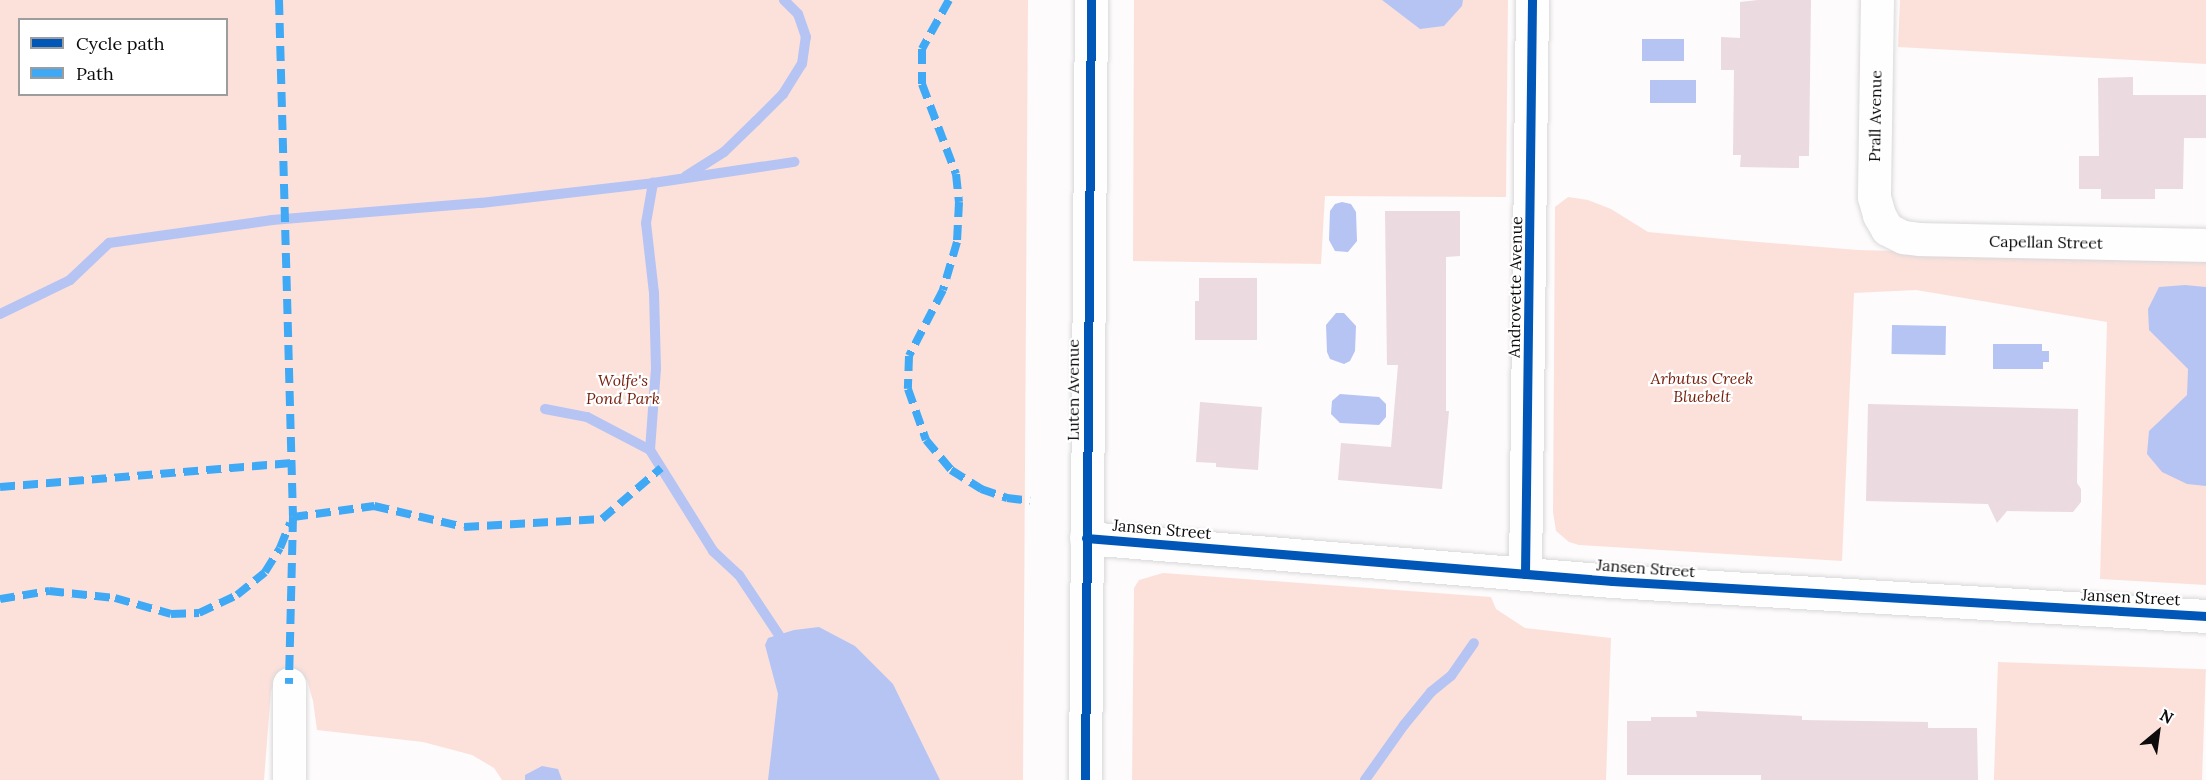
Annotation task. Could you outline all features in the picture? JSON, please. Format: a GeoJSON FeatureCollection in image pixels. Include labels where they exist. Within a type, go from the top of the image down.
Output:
{"type":"FeatureCollection","features":[{"type":"Feature","properties":{"kind":"street","name":"Luten Avenue"},"geometry":{"type":"LineString","coordinates":[[1084,780],[1091,0]]}},
{"type":"Feature","properties":{"kind":"street","name":"Androvette Avenue"},"geometry":{"type":"LineString","coordinates":[[1525,574],[1532,0]]}},
{"type":"Feature","properties":{"kind":"street","name":"Prall Avenue"},"geometry":{"type":"LineString","coordinates":[[1877,0],[1874,197],[1879,215],[1887,229]]}},
{"type":"Feature","properties":{"kind":"street","name":"Capellan Street"},"geometry":{"type":"LineString","coordinates":[[1887,229],[1902,237],[1920,239],[2206,245]]}},
{"type":"Feature","properties":{"kind":"street","name":"Jansen Street"},"geometry":{"type":"LineString","coordinates":[[1086,537],[1525,574],[2206,616]]}},
{"type":"Feature","properties":{"kind":"street"},"geometry":{"type":"LineString","coordinates":[[289,684],[289,780]]}},
{"type":"Feature","properties":{"kind":"green space","name":"Wolfe's Pond Park"},"geometry":{"type":"Polygon","coordinates":[[[0,0],[1028,0],[1023,780],[502,780],[494,768],[472,755],[423,742],[317,730],[307,680],[295,670],[278,677],[271,691],[264,780],[0,780],[0,0]]]}},
{"type":"Feature","properties":{"kind":"green space"},"geometry":{"type":"Polygon","coordinates":[[[1134,0],[1508,0],[1506,197],[1325,196],[1321,264],[1133,261],[1134,0]]]}},
{"type":"Feature","properties":{"kind":"green space"},"geometry":{"type":"Polygon","coordinates":[[[1900,0],[2206,0],[2206,64],[1898,47],[1900,0]]]}},
{"type":"Feature","properties":{"kind":"green space","name":"Arbutus Creek Bluebelt"},"geometry":{"type":"Polygon","coordinates":[[[1568,197],[1588,200],[1611,209],[1648,232],[1858,250],[2206,259],[2206,585],[2100,579],[2107,322],[1916,290],[1854,293],[1842,561],[1579,545],[1569,542],[1556,531],[1553,512],[1555,207],[1568,197]]]}},
{"type":"Feature","properties":{"kind":"green space"},"geometry":{"type":"Polygon","coordinates":[[[1163,573],[1491,597],[1496,609],[1525,628],[1611,638],[1606,780],[1132,780],[1134,588],[1139,580],[1163,573]]]}},
{"type":"Feature","properties":{"kind":"green space"},"geometry":{"type":"Polygon","coordinates":[[[1998,662],[2206,669],[2202,780],[1994,780],[1998,662]]]}},
{"type":"Feature","properties":{"kind":"water"},"geometry":{"type":"Polygon","coordinates":[[[1382,0],[1463,0],[1462,6],[1444,26],[1420,29],[1382,0]]]}},
{"type":"Feature","properties":{"kind":"water"},"geometry":{"type":"Polygon","coordinates":[[[1642,39],[1684,39],[1684,61],[1642,61],[1642,39]]]}},
{"type":"Feature","properties":{"kind":"water"},"geometry":{"type":"Polygon","coordinates":[[[1650,80],[1696,80],[1696,103],[1650,103],[1650,80]]]}},
{"type":"Feature","properties":{"kind":"water"},"geometry":{"type":"Polygon","coordinates":[[[1342,202],[1351,204],[1356,212],[1357,241],[1348,252],[1335,251],[1329,240],[1330,211],[1335,204],[1342,202]]]}},
{"type":"Feature","properties":{"kind":"water"},"geometry":{"type":"Polygon","coordinates":[[[2185,285],[2206,287],[2206,486],[2187,484],[2162,472],[2147,454],[2149,431],[2187,395],[2188,369],[2149,330],[2148,309],[2159,287],[2185,285]]]}},
{"type":"Feature","properties":{"kind":"water"},"geometry":{"type":"Polygon","coordinates":[[[1336,313],[1344,313],[1356,326],[1355,351],[1350,361],[1344,364],[1330,359],[1327,352],[1326,325],[1336,313]]]}},
{"type":"Feature","properties":{"kind":"water"},"geometry":{"type":"Polygon","coordinates":[[[1892,325],[1946,326],[1945,355],[1891,354],[1892,325]]]}},
{"type":"Feature","properties":{"kind":"water"},"geometry":{"type":"Polygon","coordinates":[[[1993,344],[2042,344],[2042,351],[2049,351],[2049,362],[2043,362],[2043,369],[1993,369],[1993,344]]]}},
{"type":"Feature","properties":{"kind":"water"},"geometry":{"type":"Polygon","coordinates":[[[1340,394],[1379,397],[1386,404],[1386,417],[1379,425],[1340,423],[1331,414],[1332,401],[1340,394]]]}},
{"type":"Feature","properties":{"kind":"water"},"geometry":{"type":"Polygon","coordinates":[[[819,627],[855,646],[893,684],[940,780],[768,780],[778,694],[765,645],[768,638],[794,630],[819,627]]]}},
{"type":"Feature","properties":{"kind":"water"},"geometry":{"type":"Polygon","coordinates":[[[542,766],[558,769],[562,780],[525,780],[525,775],[542,766]]]}},
{"type":"Feature","properties":{"kind":"building"},"geometry":{"type":"Polygon","coordinates":[[[1811,0],[1809,156],[1799,156],[1799,168],[1740,167],[1741,155],[1733,155],[1734,70],[1721,70],[1721,37],[1740,38],[1740,2],[1811,0]]]}},
{"type":"Feature","properties":{"kind":"building"},"geometry":{"type":"Polygon","coordinates":[[[2133,77],[2133,95],[2206,95],[2206,138],[2184,138],[2183,189],[2155,189],[2155,199],[2101,199],[2101,189],[2079,189],[2079,156],[2099,156],[2098,78],[2133,77]]]}},
{"type":"Feature","properties":{"kind":"building"},"geometry":{"type":"Polygon","coordinates":[[[1385,211],[1460,211],[1460,256],[1446,257],[1446,411],[1449,411],[1442,489],[1338,480],[1341,443],[1391,447],[1398,365],[1387,365],[1385,211]]]}},
{"type":"Feature","properties":{"kind":"building"},"geometry":{"type":"Polygon","coordinates":[[[1199,278],[1257,278],[1257,340],[1195,340],[1195,301],[1199,301],[1199,278]]]}},
{"type":"Feature","properties":{"kind":"building"},"geometry":{"type":"Polygon","coordinates":[[[1200,402],[1262,407],[1258,470],[1216,467],[1216,463],[1196,462],[1200,402]]]}},
{"type":"Feature","properties":{"kind":"building"},"geometry":{"type":"Polygon","coordinates":[[[1868,404],[2078,409],[2077,483],[2081,489],[2081,502],[2073,512],[2007,511],[1997,523],[1988,504],[1866,501],[1868,404]]]}},
{"type":"Feature","properties":{"kind":"building"},"geometry":{"type":"Polygon","coordinates":[[[1696,711],[1802,716],[1802,720],[1928,722],[1928,728],[1977,728],[1978,780],[1761,780],[1761,775],[1627,775],[1627,721],[1651,721],[1651,717],[1697,717],[1696,711]]]}},
{"type":"Feature","properties":{"kind":"waterway"},"geometry":{"type":"LineString","coordinates":[[686,176],[724,152],[783,94],[802,64],[806,37],[798,14],[784,0]]}},
{"type":"Feature","properties":{"kind":"waterway"},"geometry":{"type":"LineString","coordinates":[[0,314],[70,280],[109,243],[272,220],[481,203],[653,183],[794,162]]}},
{"type":"Feature","properties":{"kind":"waterway"},"geometry":{"type":"LineString","coordinates":[[650,450],[656,369],[654,293],[646,223],[653,183]]}},
{"type":"Feature","properties":{"kind":"waterway"},"geometry":{"type":"LineString","coordinates":[[545,409],[587,417],[650,450],[713,551],[739,575],[779,635]]}},
{"type":"Feature","properties":{"kind":"waterway"},"geometry":{"type":"LineString","coordinates":[[1365,780],[1404,725],[1431,692],[1451,676],[1474,643]]}},
{"type":"Feature","properties":{"kind":"marked path"},"geometry":{"type":"LineString","coordinates":[[279,0],[293,517],[289,684]]}},
{"type":"Feature","properties":{"kind":"marked path"},"geometry":{"type":"LineString","coordinates":[[949,0],[922,49],[922,84],[956,174],[959,202],[957,242],[943,290],[909,356],[908,389],[926,440],[951,470],[981,489],[1007,498],[1030,501]]}},
{"type":"Feature","properties":{"kind":"marked path"},"geometry":{"type":"LineString","coordinates":[[0,487],[292,463]]}},
{"type":"Feature","properties":{"kind":"marked path"},"geometry":{"type":"LineString","coordinates":[[293,517],[374,506],[464,527],[602,519],[661,468]]}},
{"type":"Feature","properties":{"kind":"marked path"},"geometry":{"type":"LineString","coordinates":[[0,599],[49,591],[115,598],[171,614],[199,613],[237,595],[265,572],[280,548],[290,523]]}},
{"type":"Feature","properties":{"kind":"cycle path"},"geometry":{"type":"LineString","coordinates":[[1085,780],[1091,0]]}},
{"type":"Feature","properties":{"kind":"cycle path"},"geometry":{"type":"LineString","coordinates":[[1525,574],[1532,0]]}},
{"type":"Feature","properties":{"kind":"cycle path"},"geometry":{"type":"LineString","coordinates":[[1086,538],[1612,581],[2206,616]]}}]}
